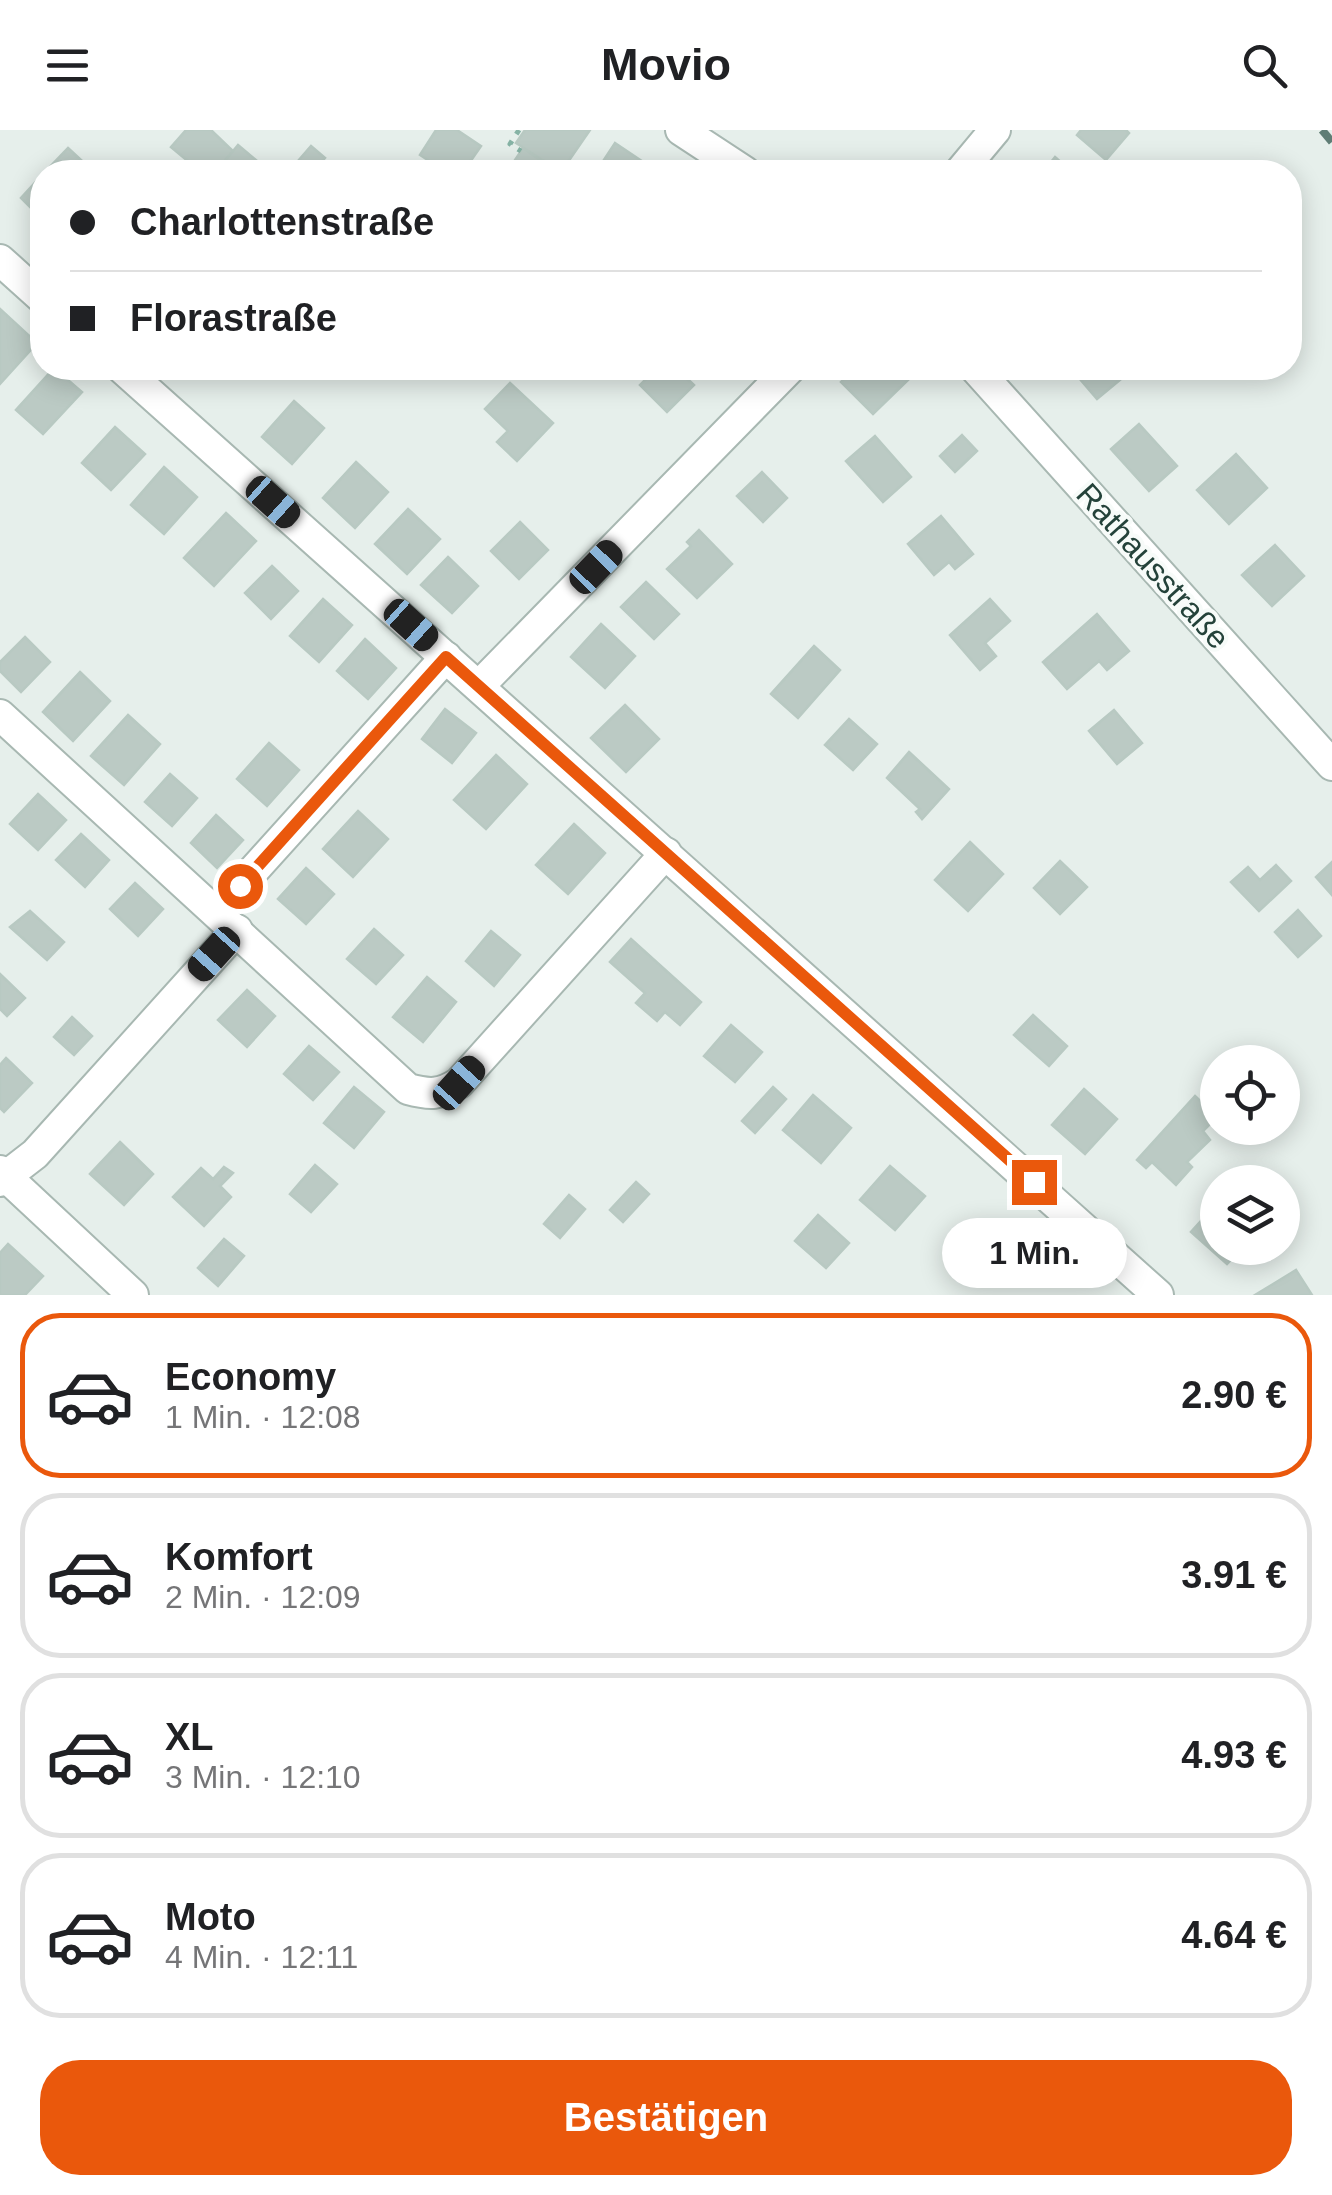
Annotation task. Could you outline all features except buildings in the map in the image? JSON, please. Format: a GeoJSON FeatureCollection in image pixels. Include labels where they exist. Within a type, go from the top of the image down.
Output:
{"type":"FeatureCollection","features":[{"type":"Feature","properties":{"kind":"street"},"geometry":{"type":"LineString","coordinates":[[681,130],[726,160]]}},
{"type":"Feature","properties":{"kind":"street"},"geometry":{"type":"LineString","coordinates":[[970,160],[995,130]]}},
{"type":"Feature","properties":{"kind":"street"},"geometry":{"type":"LineString","coordinates":[[0,260],[30,287]]}},
{"type":"Feature","properties":{"kind":"street"},"geometry":{"type":"LineString","coordinates":[[135,380],[1158,1295]]}},
{"type":"Feature","properties":{"kind":"street"},"geometry":{"type":"LineString","coordinates":[[479,686],[778,380]]}},
{"type":"Feature","properties":{"kind":"street","name":"Rathausstraße"},"geometry":{"type":"LineString","coordinates":[[986,380],[1332,765]]}},
{"type":"Feature","properties":{"kind":"street"},"geometry":{"type":"LineString","coordinates":[[133,1295],[2,1176],[35,1154],[446,657]]}},
{"type":"Feature","properties":{"kind":"street"},"geometry":{"type":"LineString","coordinates":[[0,715],[408,1089],[429,1095],[444,1093],[459,1083],[666,853]]}},
{"type":"Feature","properties":{"kind":"path"},"geometry":{"type":"LineString","coordinates":[[518,135],[510,144],[521,152]]}},
{"type":"Feature","properties":{"kind":"railway"},"geometry":{"type":"LineString","coordinates":[[1322,130],[1332,142]]}},
{"type":"Feature","properties":{"kind":"route"},"geometry":{"type":"LineString","coordinates":[[240,886],[446,657],[1034,1182]]}}]}
